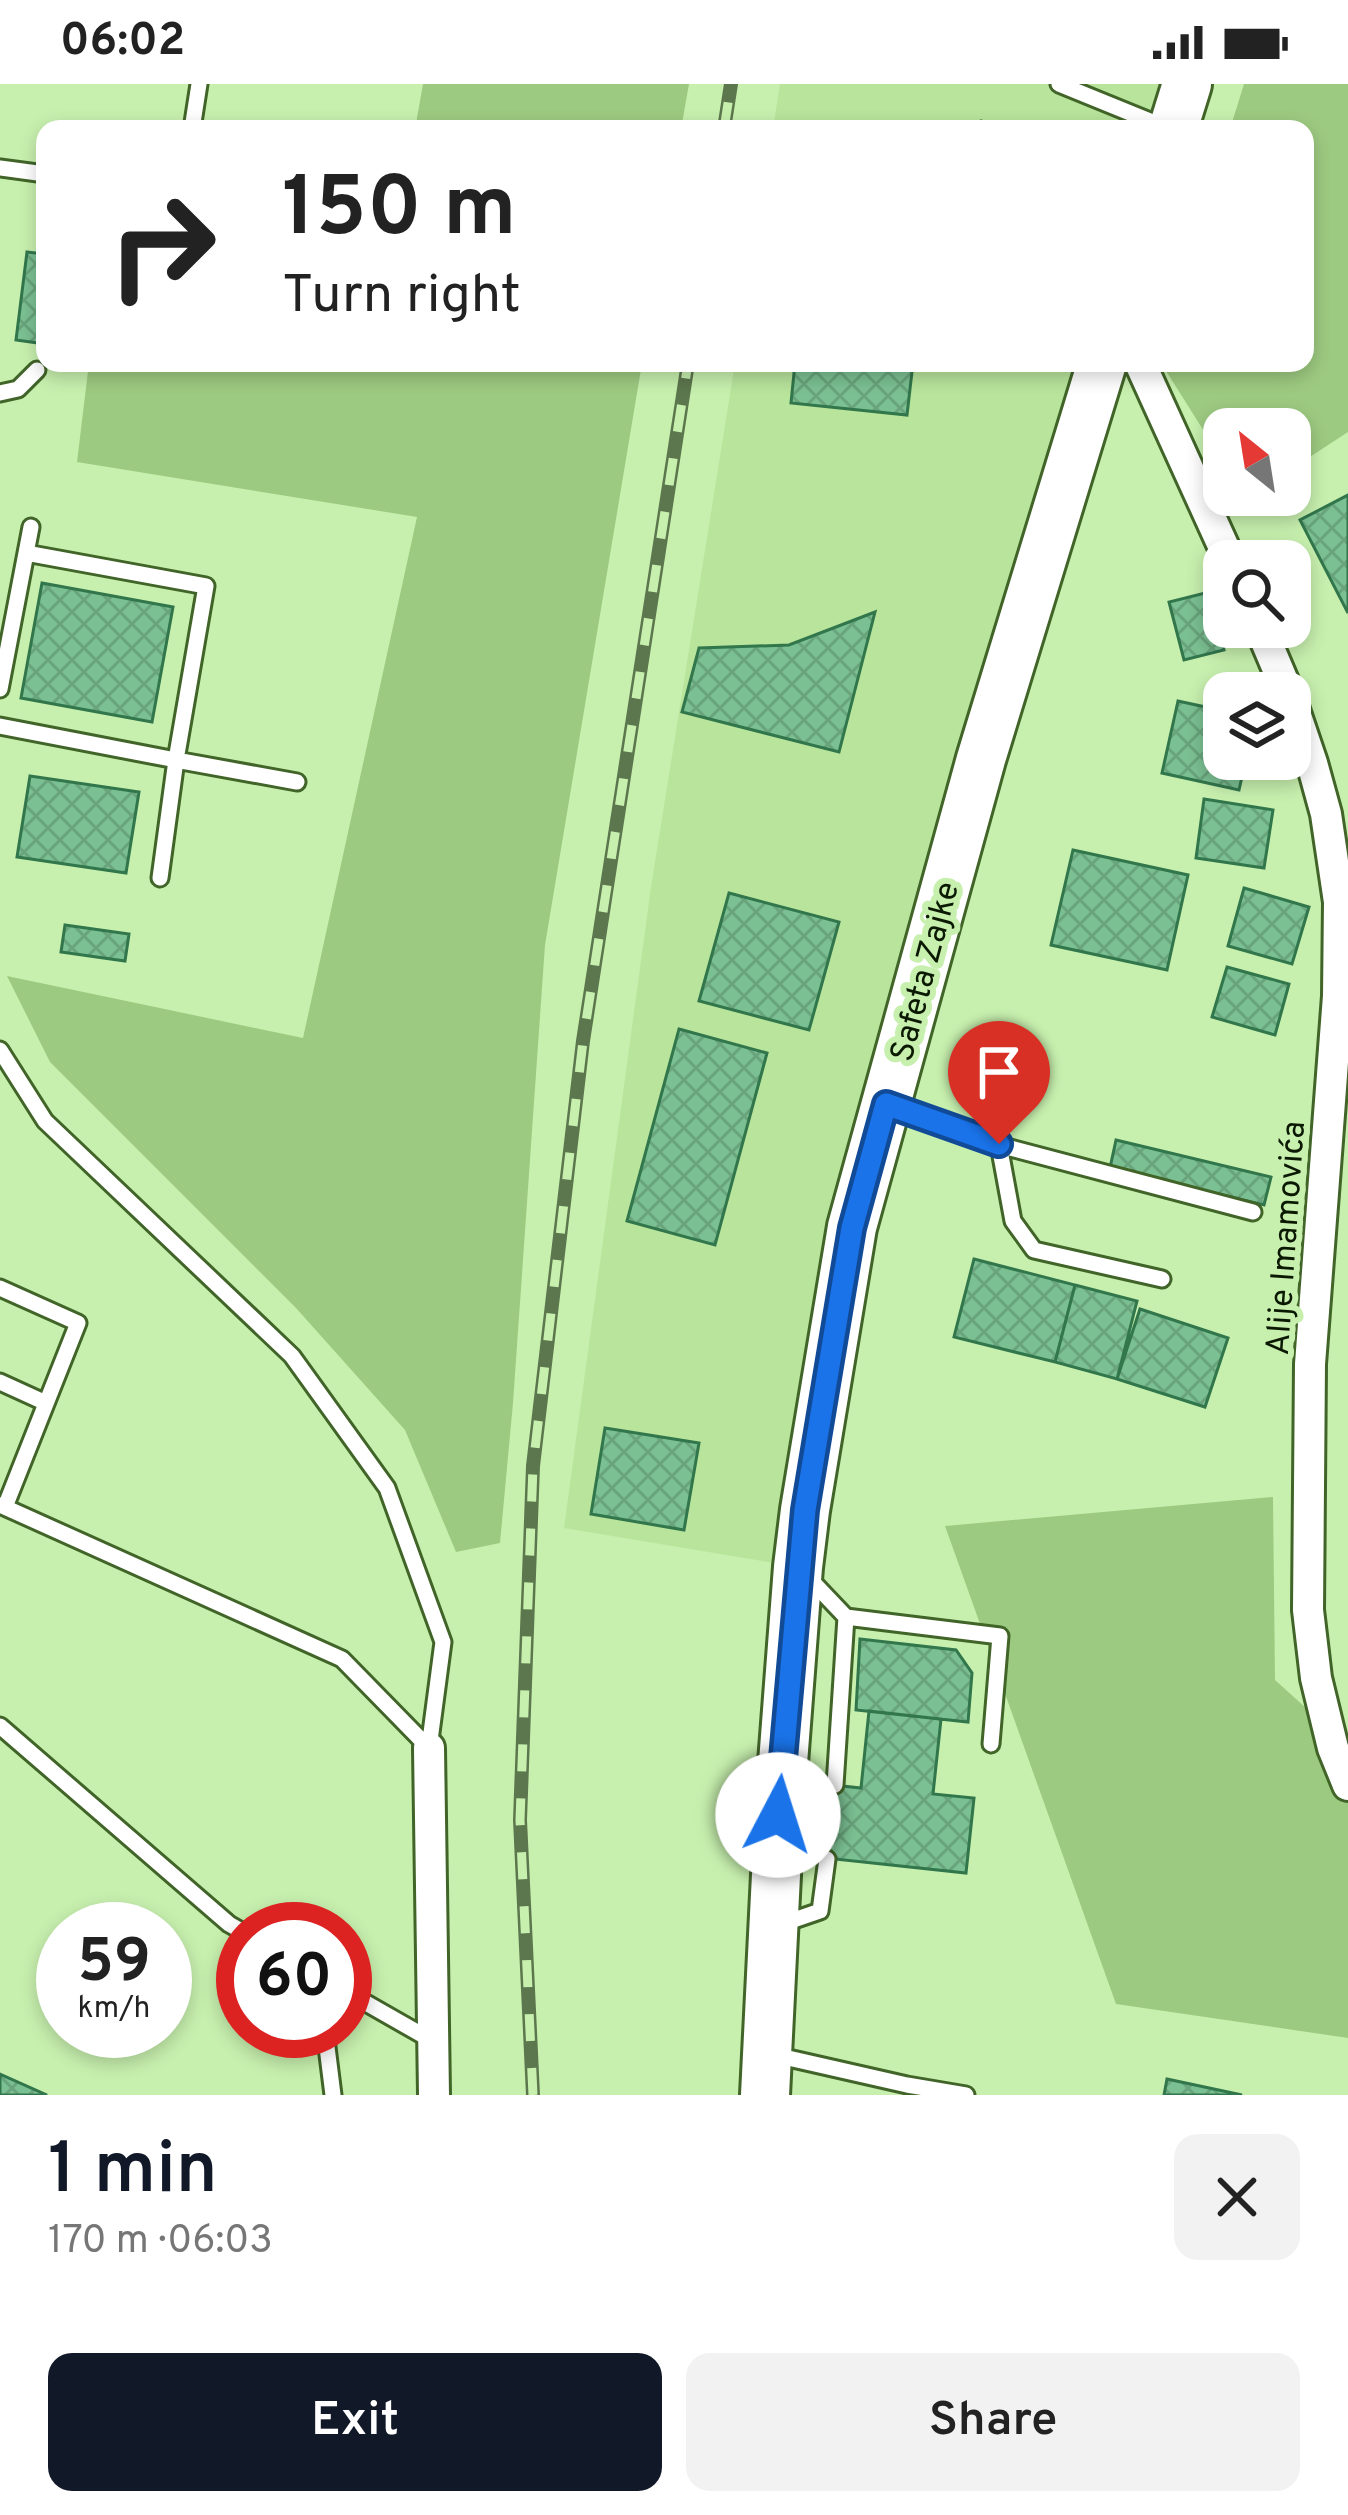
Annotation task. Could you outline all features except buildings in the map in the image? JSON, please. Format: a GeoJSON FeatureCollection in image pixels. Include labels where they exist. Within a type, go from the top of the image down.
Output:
{"type":"FeatureCollection","features":[{"type":"Feature","properties":{"kind":"main road"},"geometry":{"type":"LineString","coordinates":[[1174,120],[1187,84]]}},
{"type":"Feature","properties":{"kind":"main road","name":"Safeta Zajke"},"geometry":{"type":"LineString","coordinates":[[766,2074],[778,1815],[798,1567],[852,1228],[981,759],[1099,372]]}},
{"type":"Feature","properties":{"kind":"street"},"geometry":{"type":"LineString","coordinates":[[1144,372],[1220,540]]}},
{"type":"Feature","properties":{"kind":"street","name":"Alije Imamovića"},"geometry":{"type":"LineString","coordinates":[[1311,760],[1326,814],[1339,902],[1338,996],[1310,1364],[1308,1610],[1316,1678],[1333,1748],[1348,1785]]}},
{"type":"Feature","properties":{"kind":"street"},"geometry":{"type":"LineString","coordinates":[[429,1748],[434,2095]]}},
{"type":"Feature","properties":{"kind":"lane"},"geometry":{"type":"LineString","coordinates":[[193,120],[199,84]]}},
{"type":"Feature","properties":{"kind":"lane"},"geometry":{"type":"LineString","coordinates":[[1059,84],[1149,120]]}},
{"type":"Feature","properties":{"kind":"lane"},"geometry":{"type":"LineString","coordinates":[[0,168],[36,173]]}},
{"type":"Feature","properties":{"kind":"lane"},"geometry":{"type":"LineString","coordinates":[[0,393],[18,389],[36,371]]}},
{"type":"Feature","properties":{"kind":"lane"},"geometry":{"type":"LineString","coordinates":[[0,689],[31,527]]}},
{"type":"Feature","properties":{"kind":"lane"},"geometry":{"type":"LineString","coordinates":[[26,553],[206,586],[160,878]]}},
{"type":"Feature","properties":{"kind":"lane"},"geometry":{"type":"LineString","coordinates":[[0,726],[297,782]]}},
{"type":"Feature","properties":{"kind":"lane"},"geometry":{"type":"LineString","coordinates":[[0,1050],[45,1121],[292,1356],[387,1488],[442,1642],[429,1748]]}},
{"type":"Feature","properties":{"kind":"lane"},"geometry":{"type":"LineString","coordinates":[[886,1104],[999,1144],[1253,1212]]}},
{"type":"Feature","properties":{"kind":"lane"},"geometry":{"type":"LineString","coordinates":[[999,1144],[1013,1221],[1034,1250],[1162,1279]]}},
{"type":"Feature","properties":{"kind":"lane"},"geometry":{"type":"LineString","coordinates":[[0,1288],[78,1323],[3,1506],[342,1659],[429,1748]]}},
{"type":"Feature","properties":{"kind":"lane"},"geometry":{"type":"LineString","coordinates":[[0,1382],[46,1403]]}},
{"type":"Feature","properties":{"kind":"lane"},"geometry":{"type":"LineString","coordinates":[[798,1567],[846,1616],[1000,1636],[991,1744]]}},
{"type":"Feature","properties":{"kind":"lane"},"geometry":{"type":"LineString","coordinates":[[835,1785],[846,1616]]}},
{"type":"Feature","properties":{"kind":"lane"},"geometry":{"type":"LineString","coordinates":[[0,1726],[216,1913]]}},
{"type":"Feature","properties":{"kind":"lane"},"geometry":{"type":"LineString","coordinates":[[773,1927],[820,1911],[827,1859]]}},
{"type":"Feature","properties":{"kind":"lane"},"geometry":{"type":"LineString","coordinates":[[372,2006],[431,2040]]}},
{"type":"Feature","properties":{"kind":"lane"},"geometry":{"type":"LineString","coordinates":[[328,2058],[333,2095]]}},
{"type":"Feature","properties":{"kind":"lane"},"geometry":{"type":"LineString","coordinates":[[766,2074],[907,2085],[966,2095]]}},
{"type":"Feature","properties":{"kind":"shaded area"},"geometry":{"type":"Polygon","coordinates":[[[423,84],[689,84],[683,120],[417,120],[423,84]]]}},
{"type":"Feature","properties":{"kind":"shaded area"},"geometry":{"type":"Polygon","coordinates":[[[780,84],[1189,84],[1178,120],[774,120],[780,84]]]}},
{"type":"Feature","properties":{"kind":"shaded area"},"geometry":{"type":"Polygon","coordinates":[[[1244,84],[1348,84],[1348,432],[1311,456],[1311,408],[1203,408],[1203,430],[1167,372],[1314,372],[1314,120],[1233,120],[1244,84]]]}},
{"type":"Feature","properties":{"kind":"shaded area"},"geometry":{"type":"Polygon","coordinates":[[[88,372],[640,372],[545,945],[500,1543],[456,1552],[405,1430],[296,1308],[50,1062],[7,976],[303,1038],[417,517],[77,462],[88,372]]]}},
{"type":"Feature","properties":{"kind":"shaded area"},"geometry":{"type":"Polygon","coordinates":[[[734,372],[1101,372],[886,1104],[798,1567],[564,1528],[651,887],[734,372]]]}},
{"type":"Feature","properties":{"kind":"shaded area"},"geometry":{"type":"Polygon","coordinates":[[[1273,1497],[1275,1680],[1348,1746],[1348,2038],[1116,2004],[945,1526],[1273,1497]]]}},
{"type":"Feature","properties":{"kind":"railway"},"geometry":{"type":"LineString","coordinates":[[725,120],[731,84]]}},
{"type":"Feature","properties":{"kind":"railway"},"geometry":{"type":"LineString","coordinates":[[533,2095],[520,1820],[533,1466],[583,1041],[687,372]]}},
{"type":"Feature","properties":{"kind":"route"},"geometry":{"type":"LineString","coordinates":[[778,1815],[805,1510],[852,1228],[886,1104],[999,1144]]}}]}
